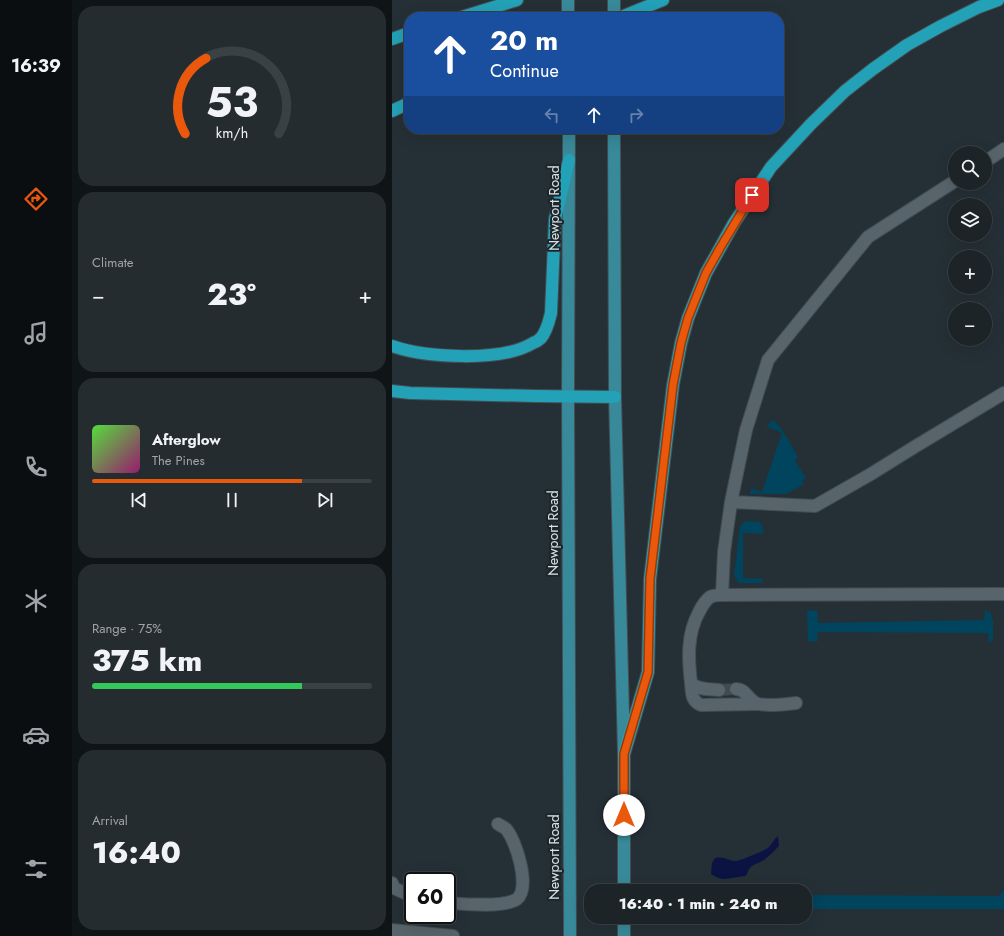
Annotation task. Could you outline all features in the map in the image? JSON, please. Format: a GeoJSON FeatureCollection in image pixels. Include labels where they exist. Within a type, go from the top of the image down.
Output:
{"type":"FeatureCollection","features":[{"type":"Feature","properties":{"kind":"highway"},"geometry":{"type":"LineString","coordinates":[[478,12],[517,0]]}},
{"type":"Feature","properties":{"kind":"highway"},"geometry":{"type":"LineString","coordinates":[[633,12],[663,0]]}},
{"type":"Feature","properties":{"kind":"highway"},"geometry":{"type":"LineString","coordinates":[[624,754],[648,672],[650,579],[673,385],[681,343],[688,318],[706,273],[734,223],[771,167],[811,124],[845,91],[873,69],[907,46],[941,26],[979,7],[998,0]]}},
{"type":"Feature","properties":{"kind":"highway"},"geometry":{"type":"LineString","coordinates":[[392,39],[404,35]]}},
{"type":"Feature","properties":{"kind":"highway"},"geometry":{"type":"LineString","coordinates":[[392,111],[404,105]]}},
{"type":"Feature","properties":{"kind":"highway"},"geometry":{"type":"LineString","coordinates":[[392,346],[403,350],[424,353],[481,355],[500,354],[515,351],[529,346],[541,339],[547,327],[551,312],[555,219],[569,160]]}},
{"type":"Feature","properties":{"kind":"highway"},"geometry":{"type":"LineString","coordinates":[[392,391],[410,393],[615,397]]}},
{"type":"Feature","properties":{"kind":"main road"},"geometry":{"type":"LineString","coordinates":[[568,0],[568,12]]}},
{"type":"Feature","properties":{"kind":"main road"},"geometry":{"type":"LineString","coordinates":[[614,0],[614,12]]}},
{"type":"Feature","properties":{"kind":"main road","name":"Newport Road"},"geometry":{"type":"LineString","coordinates":[[569,134],[568,397],[570,936]]}},
{"type":"Feature","properties":{"kind":"main road"},"geometry":{"type":"LineString","coordinates":[[614,134],[615,397],[624,754],[624,884]]}},
{"type":"Feature","properties":{"kind":"main road"},"geometry":{"type":"LineString","coordinates":[[624,924],[624,936]]}},
{"type":"Feature","properties":{"kind":"street"},"geometry":{"type":"LineString","coordinates":[[992,157],[1004,149]]}},
{"type":"Feature","properties":{"kind":"street"},"geometry":{"type":"LineString","coordinates":[[722,595],[724,552],[746,430],[768,360],[868,237],[948,186]]}},
{"type":"Feature","properties":{"kind":"street"},"geometry":{"type":"LineString","coordinates":[[732,502],[815,506],[871,474],[1004,393]]}},
{"type":"Feature","properties":{"kind":"street"},"geometry":{"type":"LineString","coordinates":[[796,703],[701,705],[695,703],[692,698],[689,666],[689,640],[694,620],[704,602],[712,596],[722,595],[1004,594]]}},
{"type":"Feature","properties":{"kind":"street"},"geometry":{"type":"LineString","coordinates":[[691,683],[702,689],[719,690]]}},
{"type":"Feature","properties":{"kind":"street"},"geometry":{"type":"LineString","coordinates":[[736,689],[742,690],[753,702],[757,704]]}},
{"type":"Feature","properties":{"kind":"street"},"geometry":{"type":"LineString","coordinates":[[456,903],[501,904],[516,900],[522,893],[523,872],[518,852],[506,830],[498,824]]}},
{"type":"Feature","properties":{"kind":"street"},"geometry":{"type":"LineString","coordinates":[[392,883],[394,888],[404,893]]}},
{"type":"Feature","properties":{"kind":"street"},"geometry":{"type":"LineString","coordinates":[[392,930],[453,936]]}},
{"type":"Feature","properties":{"kind":"shaded area"},"geometry":{"type":"Polygon","coordinates":[[[772,421],[775,421],[783,431],[798,457],[795,461],[806,478],[802,481],[804,484],[786,494],[750,494],[751,488],[762,492],[782,433],[766,426],[772,421]]]}},
{"type":"Feature","properties":{"kind":"shaded area"},"geometry":{"type":"Polygon","coordinates":[[[747,521],[760,522],[763,527],[763,534],[743,533],[743,578],[763,579],[762,583],[739,583],[734,576],[740,527],[747,521]]]}},
{"type":"Feature","properties":{"kind":"shaded area"},"geometry":{"type":"Polygon","coordinates":[[[817,610],[818,623],[984,620],[985,610],[990,612],[993,621],[993,641],[989,643],[988,633],[818,632],[817,642],[808,641],[807,611],[817,610]]]}},
{"type":"Feature","properties":{"kind":"shaded area"},"geometry":{"type":"Polygon","coordinates":[[[778,836],[779,846],[764,860],[751,866],[745,876],[723,879],[715,877],[711,874],[712,863],[715,858],[736,861],[742,859],[768,848],[778,836]]]}},
{"type":"Feature","properties":{"kind":"shaded area"},"geometry":{"type":"Polygon","coordinates":[[[1004,890],[1004,909],[812,909],[812,895],[999,896],[1004,890]]]}},
{"type":"Feature","properties":{"kind":"tunnel"},"geometry":{"type":"LineString","coordinates":[[719,690],[736,689]]}},
{"type":"Feature","properties":{"kind":"route"},"geometry":{"type":"LineString","coordinates":[[624,815],[624,754],[648,672],[650,579],[673,385],[681,343],[688,318],[706,273],[734,223],[752,195]]}}]}
